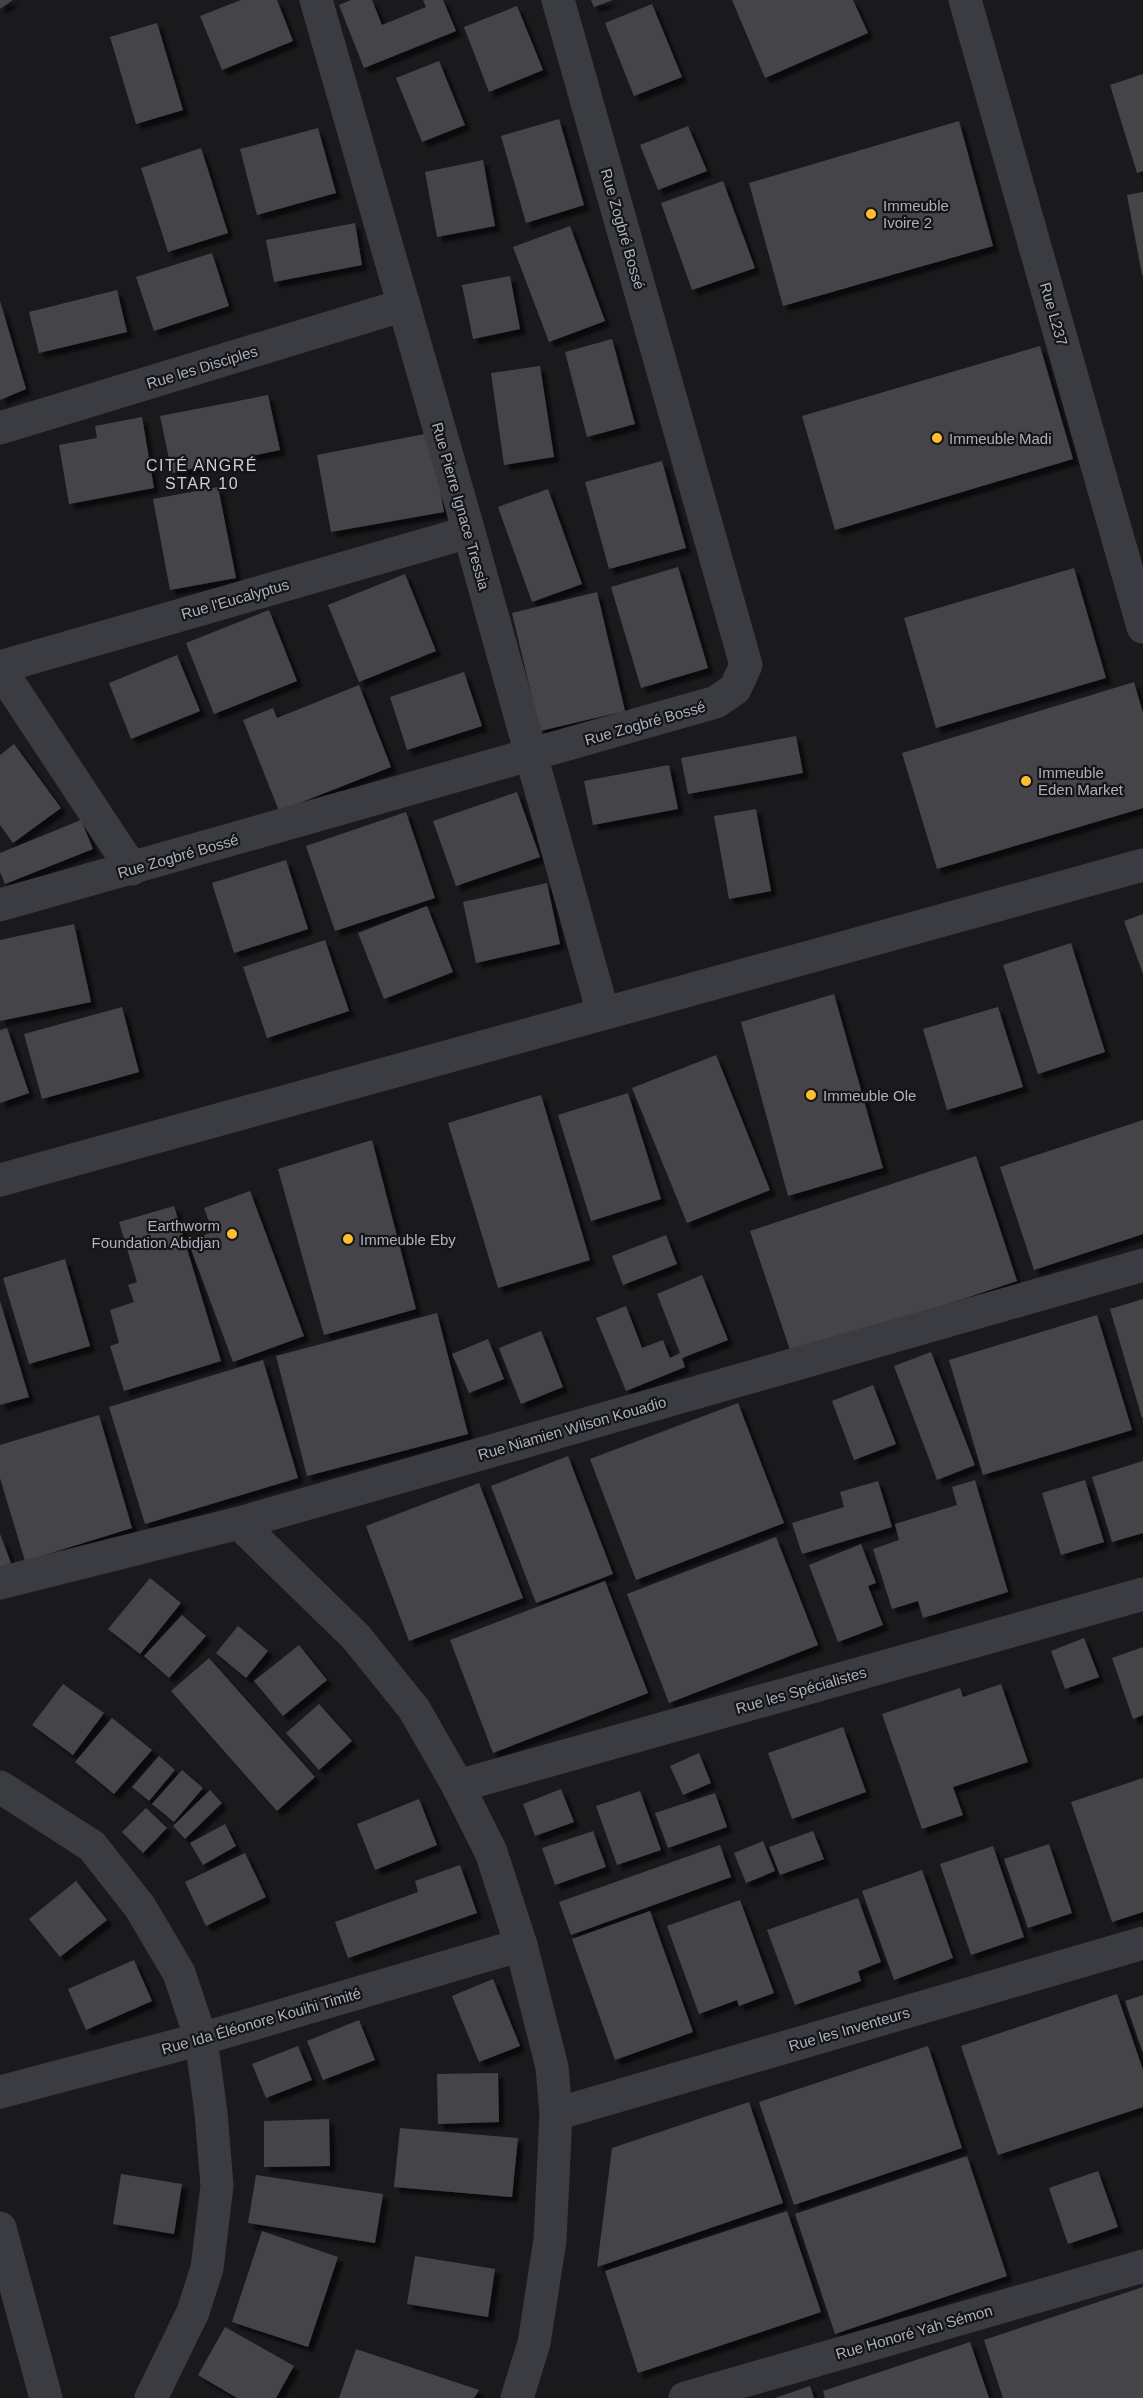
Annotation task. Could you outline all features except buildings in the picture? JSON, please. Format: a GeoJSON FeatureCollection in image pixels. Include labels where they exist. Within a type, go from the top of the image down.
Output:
{"type":"FeatureCollection","features":[{"type":"Feature","properties":{"kind":"street","name":"Rue Pierre Ignace Tressia"},"geometry":{"type":"LineString","coordinates":[[316,0],[469,532],[603,1013]]}},
{"type":"Feature","properties":{"kind":"street","name":"Rue Zogbré Bossé"},"geometry":{"type":"LineString","coordinates":[[0,905],[717,702],[735,689],[746,665],[558,0]]}},
{"type":"Feature","properties":{"kind":"street","name":"Rue L237"},"geometry":{"type":"LineString","coordinates":[[965,0],[1143,627]]}},
{"type":"Feature","properties":{"kind":"street","name":"Rue les Disciples"},"geometry":{"type":"LineString","coordinates":[[0,428],[404,305]]}},
{"type":"Feature","properties":{"kind":"street","name":"Rue l'Eucalyptus"},"geometry":{"type":"LineString","coordinates":[[0,668],[469,532]]}},
{"type":"Feature","properties":{"kind":"street"},"geometry":{"type":"LineString","coordinates":[[0,668],[132,869]]}},
{"type":"Feature","properties":{"kind":"street"},"geometry":{"type":"LineString","coordinates":[[0,1180],[1143,865]]}},
{"type":"Feature","properties":{"kind":"street","name":"Rue Niamien Wilson Kouadio"},"geometry":{"type":"LineString","coordinates":[[0,1583],[239,1523],[1143,1265]]}},
{"type":"Feature","properties":{"kind":"street"},"geometry":{"type":"LineString","coordinates":[[239,1523],[356,1637],[414,1709],[458,1786],[491,1852],[521,1945],[552,2067],[556,2114],[550,2240],[534,2343],[517,2398]]}},
{"type":"Feature","properties":{"kind":"street","name":"Rue les Spécialistes"},"geometry":{"type":"LineString","coordinates":[[458,1786],[1143,1594]]}},
{"type":"Feature","properties":{"kind":"street"},"geometry":{"type":"LineString","coordinates":[[0,1787],[92,1846],[140,1907],[179,1973],[201,2039],[211,2114],[217,2186],[207,2268],[193,2312],[151,2398]]}},
{"type":"Feature","properties":{"kind":"street","name":"Rue les Inventeurs"},"geometry":{"type":"LineString","coordinates":[[556,2114],[1143,1943]]}},
{"type":"Feature","properties":{"kind":"street","name":"Rue Ida Éléonore Kouihi Timité"},"geometry":{"type":"LineString","coordinates":[[0,2092],[201,2039],[521,1945]]}},
{"type":"Feature","properties":{"kind":"street"},"geometry":{"type":"LineString","coordinates":[[0,2228],[46,2398]]}},
{"type":"Feature","properties":{"kind":"street","name":"Rue Honoré Yah Sémon"},"geometry":{"type":"LineString","coordinates":[[685,2398],[1143,2266]]}},
{"type":"Feature","properties":{"kind":"place","name":"Immeuble Ivoire 2"},"geometry":{"type":"Point","coordinates":[871,214]}},
{"type":"Feature","properties":{"kind":"place","name":"Immeuble Madi"},"geometry":{"type":"Point","coordinates":[937,438]}},
{"type":"Feature","properties":{"kind":"place","name":"Immeuble Eden Market"},"geometry":{"type":"Point","coordinates":[1026,781]}},
{"type":"Feature","properties":{"kind":"place","name":"Immeuble Ole"},"geometry":{"type":"Point","coordinates":[811,1095]}},
{"type":"Feature","properties":{"kind":"place","name":"Earthworm Foundation Abidjan"},"geometry":{"type":"Point","coordinates":[232,1234]}},
{"type":"Feature","properties":{"kind":"place","name":"Immeuble Eby"},"geometry":{"type":"Point","coordinates":[348,1239]}},
{"type":"Feature","properties":{"kind":"district","name":"CITÉ ANGRÉ STAR 10"},"geometry":{"type":"Point","coordinates":[202,474]}}]}
